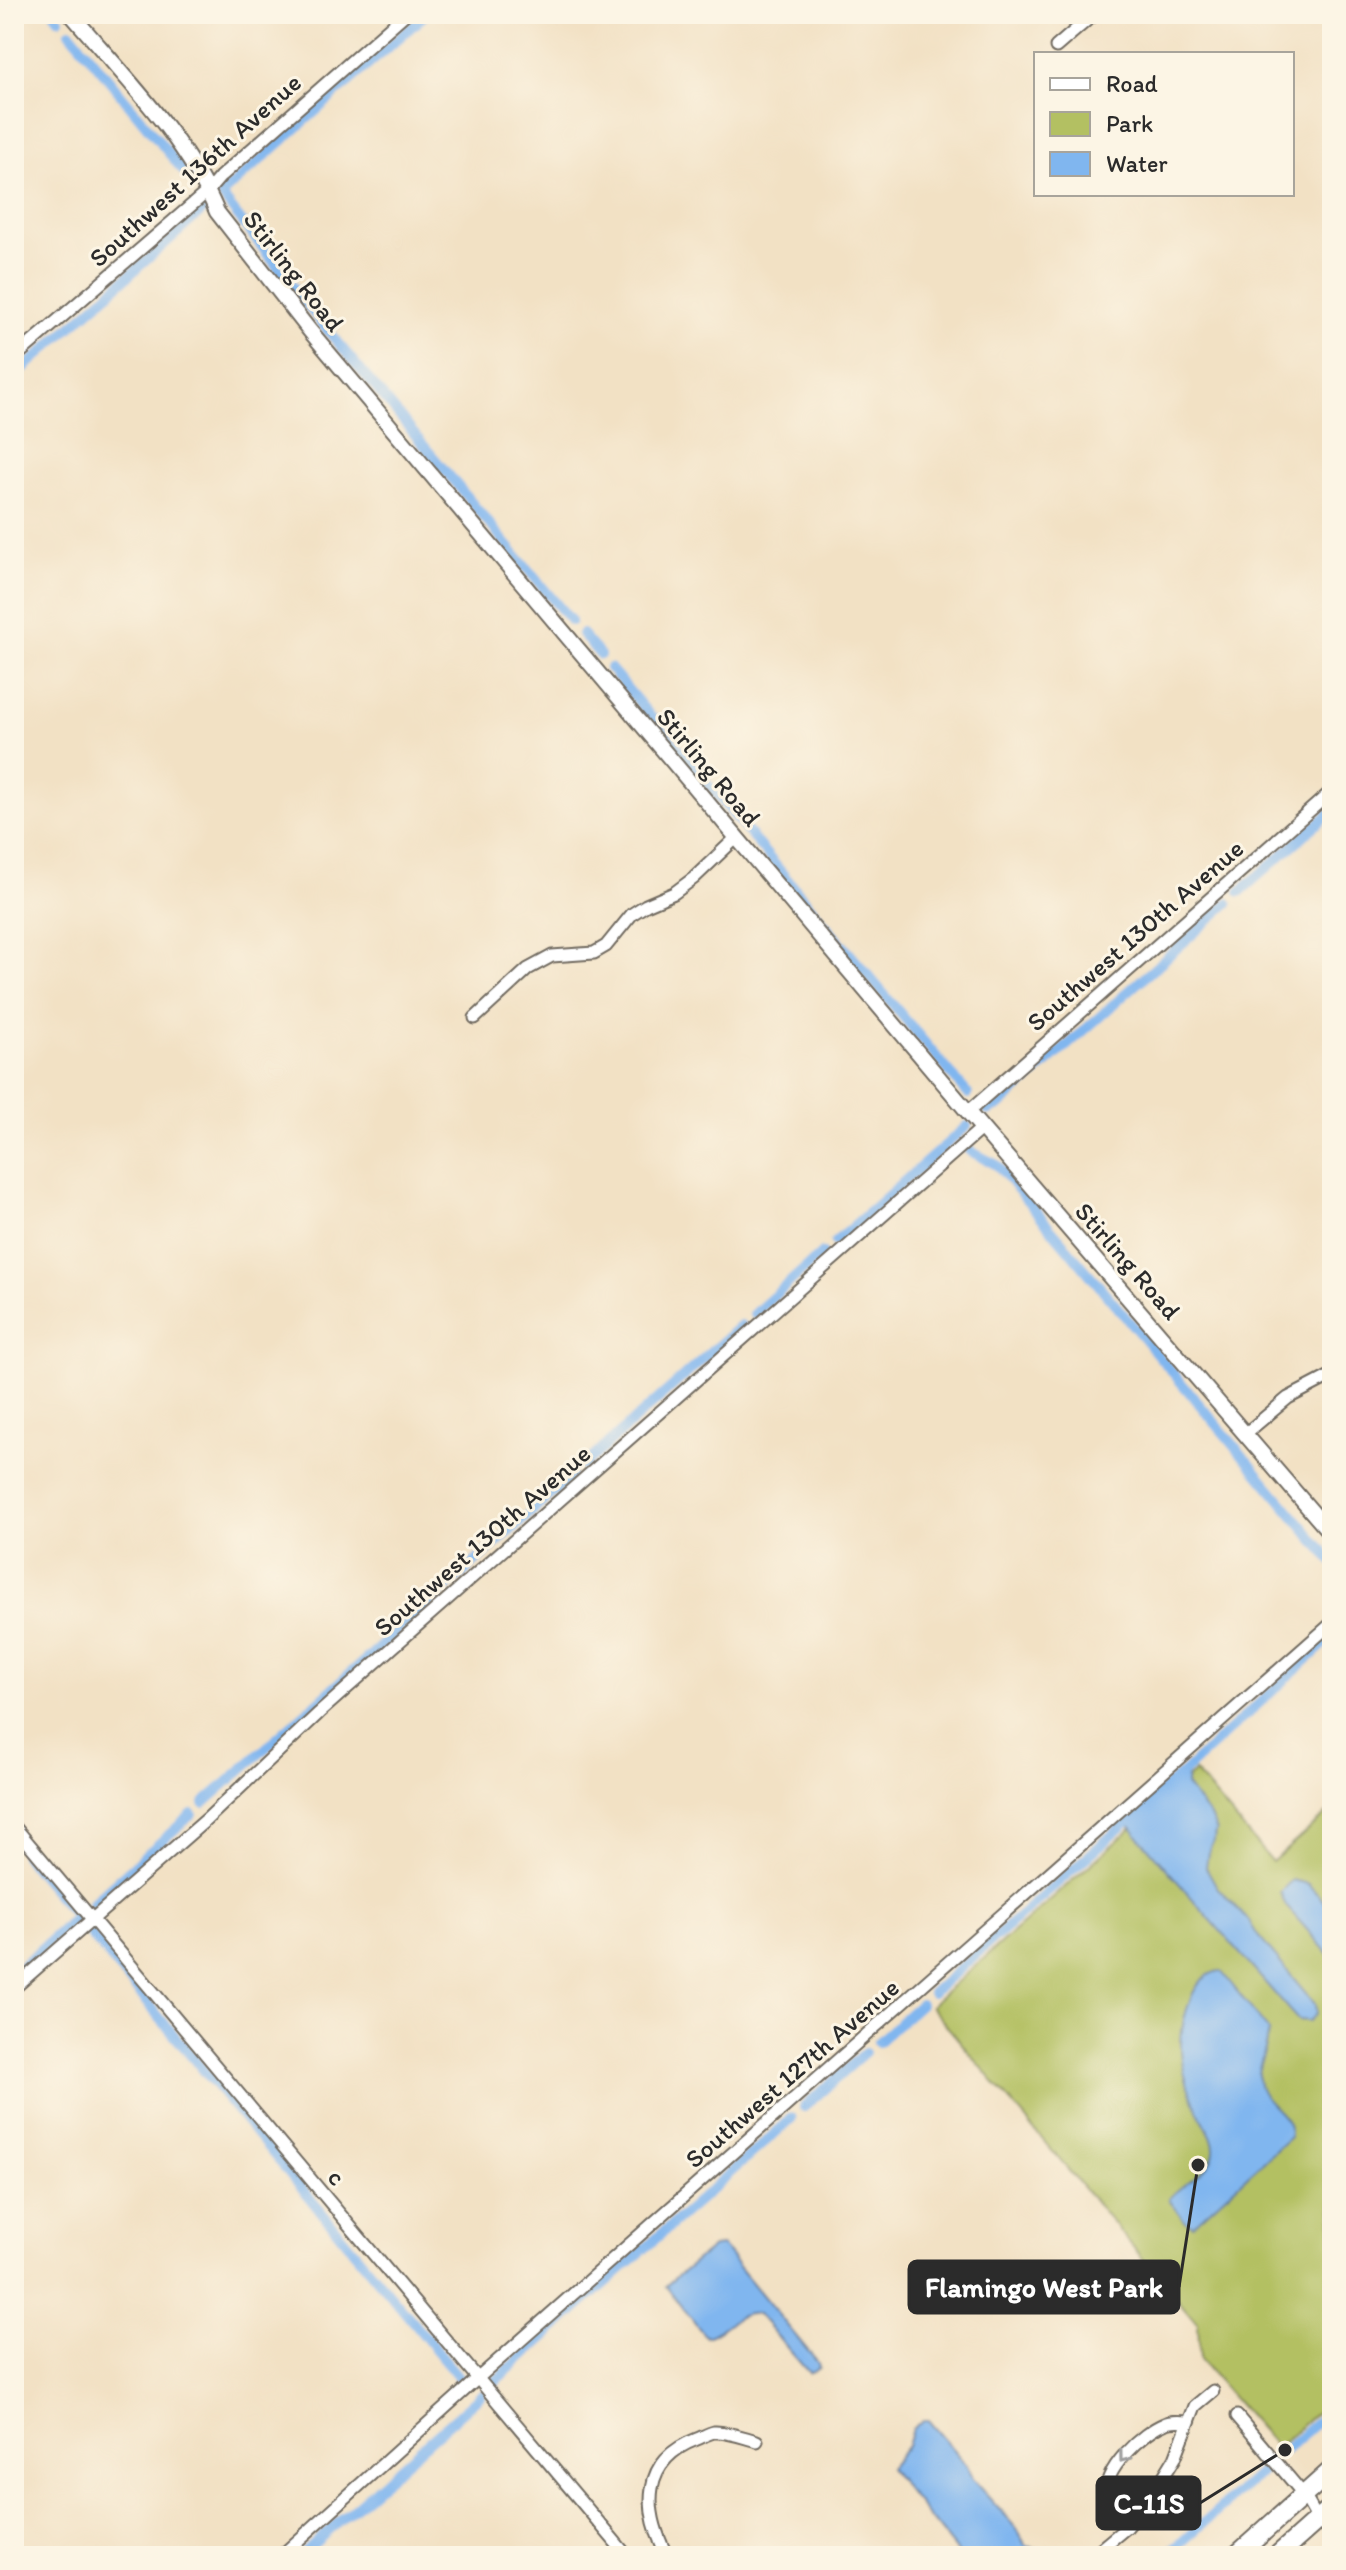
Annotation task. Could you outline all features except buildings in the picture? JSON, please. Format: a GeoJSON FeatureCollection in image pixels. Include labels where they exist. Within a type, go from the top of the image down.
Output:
{"type":"FeatureCollection","features":[{"type":"Feature","properties":{"kind":"highway"},"geometry":{"type":"LineString","coordinates":[[1236,2556],[1299,2489],[1332,2470]]}},
{"type":"Feature","properties":{"kind":"highway"},"geometry":{"type":"LineString","coordinates":[[1277,2556],[1327,2514]]}},
{"type":"Feature","properties":{"kind":"street","name":"Stirling Road"},"geometry":{"type":"LineString","coordinates":[[71,14],[190,160],[217,212],[310,331],[968,1112],[1332,1535]]}},
{"type":"Feature","properties":{"kind":"street","name":"Southwest 136th Avenue"},"geometry":{"type":"LineString","coordinates":[[14,358],[208,191],[405,14]]}},
{"type":"Feature","properties":{"kind":"street"},"geometry":{"type":"LineString","coordinates":[[1056,47],[1094,14]]}},
{"type":"Feature","properties":{"kind":"street","name":"Southwest 130th Avenue"},"geometry":{"type":"LineString","coordinates":[[968,1112],[1332,791]]}},
{"type":"Feature","properties":{"kind":"street"},"geometry":{"type":"LineString","coordinates":[[475,1018],[528,969],[552,956],[594,953],[606,946],[632,914],[674,893],[737,837]]}},
{"type":"Feature","properties":{"kind":"street","name":"Southwest 130th Avenue"},"geometry":{"type":"LineString","coordinates":[[14,1988],[207,1819],[406,1636],[982,1128]]}},
{"type":"Feature","properties":{"kind":"street"},"geometry":{"type":"LineString","coordinates":[[1245,1434],[1288,1398],[1332,1375]]}},
{"type":"Feature","properties":{"kind":"street","name":"Southwest 127th Avenue"},"geometry":{"type":"LineString","coordinates":[[281,2556],[1332,1623]]}},
{"type":"Feature","properties":{"kind":"street","name":"c"},"geometry":{"type":"LineString","coordinates":[[14,1826],[627,2556]]}},
{"type":"Feature","properties":{"kind":"street"},"geometry":{"type":"LineString","coordinates":[[1092,2556],[1127,2527],[1146,2505],[1175,2458],[1195,2406],[1213,2391]]}},
{"type":"Feature","properties":{"kind":"street"},"geometry":{"type":"LineString","coordinates":[[1237,2416],[1299,2489],[1327,2514],[1332,2535]]}},
{"type":"Feature","properties":{"kind":"street"},"geometry":{"type":"LineString","coordinates":[[1127,2527],[1117,2518],[1106,2497],[1107,2484],[1118,2463],[1148,2432],[1167,2422],[1189,2422]]}},
{"type":"Feature","properties":{"kind":"street"},"geometry":{"type":"LineString","coordinates":[[667,2556],[650,2505],[654,2475],[678,2446],[716,2432],[757,2441]]}},
{"type":"Feature","properties":{"kind":"green space"},"geometry":{"type":"Polygon","coordinates":[[[1195,1772],[1272,1862],[1332,1809],[1332,2398],[1277,2448],[1200,2360],[1198,2324],[930,2006],[1195,1772]]]}},
{"type":"Feature","properties":{"kind":"water"},"geometry":{"type":"Polygon","coordinates":[[[1187,1769],[1186,1785],[1217,1831],[1206,1867],[1217,1887],[1249,1921],[1315,2004],[1316,2014],[1309,2021],[1298,2020],[1126,1822],[1187,1769]]]}},
{"type":"Feature","properties":{"kind":"water"},"geometry":{"type":"Polygon","coordinates":[[[1292,1880],[1308,1884],[1332,1910],[1332,1958],[1286,1906],[1280,1892],[1292,1880]]]}},
{"type":"Feature","properties":{"kind":"water"},"geometry":{"type":"Polygon","coordinates":[[[1221,1971],[1268,2030],[1258,2081],[1264,2095],[1287,2122],[1290,2137],[1193,2225],[1184,2220],[1169,2199],[1208,2165],[1214,2147],[1184,2073],[1182,2029],[1196,1988],[1206,1977],[1221,1971]]]}},
{"type":"Feature","properties":{"kind":"water"},"geometry":{"type":"Polygon","coordinates":[[[722,2246],[819,2368],[809,2373],[758,2314],[742,2315],[706,2337],[666,2286],[713,2247],[722,2246]]]}},
{"type":"Feature","properties":{"kind":"water"},"geometry":{"type":"Polygon","coordinates":[[[923,2420],[928,2420],[967,2466],[972,2479],[1016,2528],[1025,2544],[1039,2551],[1041,2556],[960,2556],[889,2468],[907,2446],[912,2429],[923,2420]]]}},
{"type":"Feature","properties":{"kind":"waterway"},"geometry":{"type":"LineString","coordinates":[[55,14],[59,19]]}},
{"type":"Feature","properties":{"kind":"waterway"},"geometry":{"type":"LineString","coordinates":[[426,14],[221,195],[322,324],[571,621]]}},
{"type":"Feature","properties":{"kind":"waterway"},"geometry":{"type":"LineString","coordinates":[[70,32],[189,178]]}},
{"type":"Feature","properties":{"kind":"waterway"},"geometry":{"type":"LineString","coordinates":[[14,377],[202,211]]}},
{"type":"Feature","properties":{"kind":"waterway"},"geometry":{"type":"LineString","coordinates":[[582,634],[600,655]]}},
{"type":"Feature","properties":{"kind":"waterway"},"geometry":{"type":"LineString","coordinates":[[610,668],[968,1094]]}},
{"type":"Feature","properties":{"kind":"waterway"},"geometry":{"type":"LineString","coordinates":[[1240,892],[1332,811]]}},
{"type":"Feature","properties":{"kind":"waterway"},"geometry":{"type":"LineString","coordinates":[[988,1111],[999,1106],[1228,903]]}},
{"type":"Feature","properties":{"kind":"waterway"},"geometry":{"type":"LineString","coordinates":[[835,1242],[967,1126]]}},
{"type":"Feature","properties":{"kind":"waterway"},"geometry":{"type":"LineString","coordinates":[[970,1151],[997,1165],[1332,1561]]}},
{"type":"Feature","properties":{"kind":"waterway"},"geometry":{"type":"LineString","coordinates":[[754,1314],[822,1253]]}},
{"type":"Feature","properties":{"kind":"waterway"},"geometry":{"type":"LineString","coordinates":[[583,1466],[741,1325]]}},
{"type":"Feature","properties":{"kind":"waterway"},"geometry":{"type":"LineString","coordinates":[[204,1803],[571,1477]]}},
{"type":"Feature","properties":{"kind":"waterway"},"geometry":{"type":"LineString","coordinates":[[932,1993],[1332,1637]]}},
{"type":"Feature","properties":{"kind":"waterway"},"geometry":{"type":"LineString","coordinates":[[92,1903],[192,1814]]}},
{"type":"Feature","properties":{"kind":"waterway"},"geometry":{"type":"LineString","coordinates":[[14,1973],[76,1917],[25,1856]]}},
{"type":"Feature","properties":{"kind":"waterway"},"geometry":{"type":"LineString","coordinates":[[90,1934],[462,2381]]}},
{"type":"Feature","properties":{"kind":"waterway"},"geometry":{"type":"LineString","coordinates":[[878,2042],[920,2004]]}},
{"type":"Feature","properties":{"kind":"waterway"},"geometry":{"type":"LineString","coordinates":[[804,2107],[865,2053]]}},
{"type":"Feature","properties":{"kind":"waterway"},"geometry":{"type":"LineString","coordinates":[[492,2384],[792,2118]]}},
{"type":"Feature","properties":{"kind":"waterway"},"geometry":{"type":"LineString","coordinates":[[300,2556],[481,2395]]}},
{"type":"Feature","properties":{"kind":"waterway"},"geometry":{"type":"LineString","coordinates":[[1285,2450],[1332,2409]]}},
{"type":"Feature","properties":{"kind":"waterway"},"geometry":{"type":"LineString","coordinates":[[1167,2556],[1264,2470]]}},
{"type":"Feature","properties":{"kind":"place","name":"Flamingo West Park"},"geometry":{"type":"Point","coordinates":[1198,2165]}},
{"type":"Feature","properties":{"kind":"place","name":"C-11S"},"geometry":{"type":"Point","coordinates":[1285,2450]}}]}
